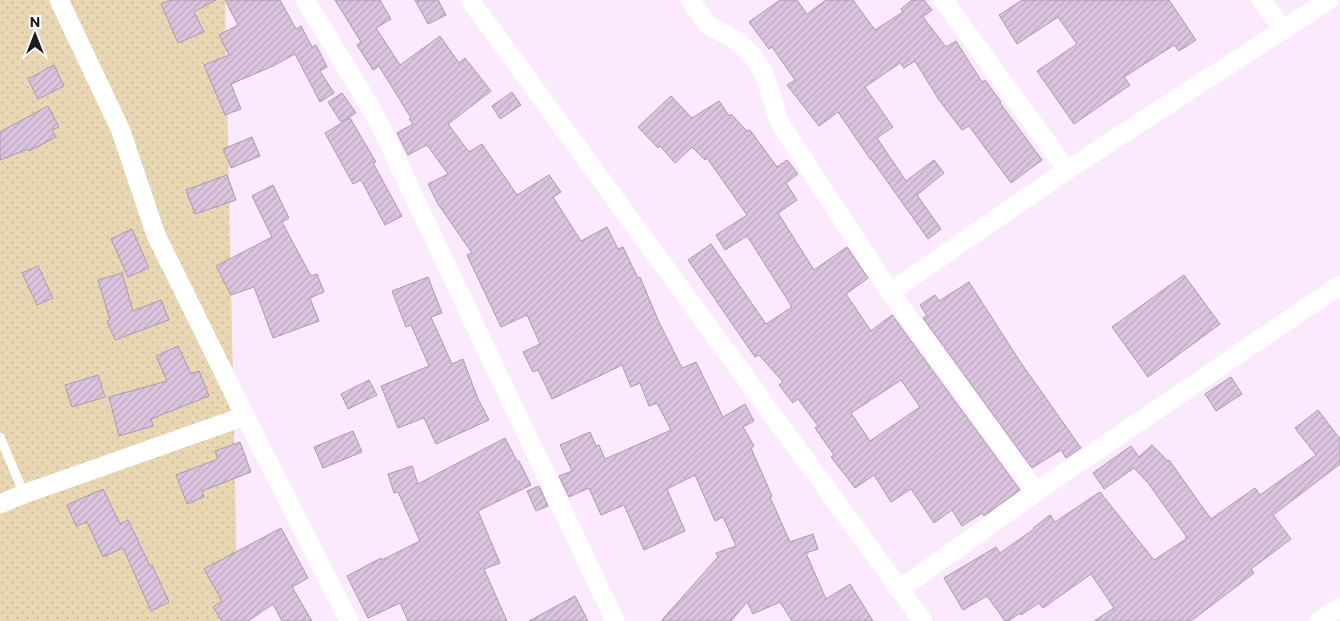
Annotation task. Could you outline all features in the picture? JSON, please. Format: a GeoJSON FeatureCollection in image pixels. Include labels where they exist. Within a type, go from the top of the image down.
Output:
{"type":"FeatureCollection","features":[{"type":"Feature","properties":{"kind":"street"},"geometry":{"type":"LineString","coordinates":[[59,0],[121,131],[156,235],[349,621]]}},
{"type":"Feature","properties":{"kind":"street"},"geometry":{"type":"LineString","coordinates":[[305,0],[380,125],[615,621]]}},
{"type":"Feature","properties":{"kind":"street"},"geometry":{"type":"LineString","coordinates":[[470,0],[923,621]]}},
{"type":"Feature","properties":{"kind":"street"},"geometry":{"type":"LineString","coordinates":[[690,0],[708,24],[737,41],[753,56],[765,76],[779,122],[890,292],[1036,492]]}},
{"type":"Feature","properties":{"kind":"street"},"geometry":{"type":"LineString","coordinates":[[943,0],[1067,170]]}},
{"type":"Feature","properties":{"kind":"street"},"geometry":{"type":"LineString","coordinates":[[1261,0],[1284,30]]}},
{"type":"Feature","properties":{"kind":"street"},"geometry":{"type":"LineString","coordinates":[[890,292],[1067,170],[1329,0]]}},
{"type":"Feature","properties":{"kind":"street"},"geometry":{"type":"LineString","coordinates":[[899,590],[1036,492],[1340,285]]}},
{"type":"Feature","properties":{"kind":"street"},"geometry":{"type":"LineString","coordinates":[[0,504],[245,416]]}},
{"type":"Feature","properties":{"kind":"street"},"geometry":{"type":"LineString","coordinates":[[1319,621],[1340,607]]}},
{"type":"Feature","properties":{"kind":"lane"},"geometry":{"type":"LineString","coordinates":[[0,437],[24,494]]}},
{"type":"Feature","properties":{"kind":"shaded area"},"geometry":{"type":"Polygon","coordinates":[[[0,0],[225,0],[238,621],[0,621],[0,0]]]}},
{"type":"Feature","properties":{"kind":"building"},"geometry":{"type":"Polygon","coordinates":[[[170,0],[216,0],[194,12],[204,32],[178,43],[161,4],[170,0]]]}},
{"type":"Feature","properties":{"kind":"building"},"geometry":{"type":"Polygon","coordinates":[[[225,0],[280,0],[296,29],[301,26],[312,47],[316,45],[327,67],[320,71],[334,93],[320,102],[295,54],[273,66],[231,84],[241,109],[225,115],[204,65],[229,55],[219,35],[238,25],[225,0]]]}},
{"type":"Feature","properties":{"kind":"building"},"geometry":{"type":"Polygon","coordinates":[[[335,0],[380,0],[391,19],[376,28],[400,65],[440,36],[459,63],[465,58],[491,91],[448,124],[469,152],[482,144],[517,195],[549,175],[561,192],[553,197],[581,241],[607,227],[618,249],[623,247],[638,278],[640,277],[658,320],[682,368],[696,362],[723,417],[745,404],[754,421],[743,427],[754,446],[751,448],[790,542],[813,534],[818,549],[806,553],[826,599],[850,584],[873,621],[792,621],[780,602],[753,614],[747,602],[731,621],[661,621],[718,557],[716,553],[736,546],[723,517],[715,521],[695,475],[667,489],[685,531],[644,550],[624,505],[601,515],[589,488],[569,497],[559,476],[572,471],[560,445],[590,432],[596,446],[599,445],[605,459],[671,430],[657,403],[649,406],[640,383],[631,387],[622,365],[552,399],[538,370],[533,372],[523,352],[540,344],[527,315],[501,327],[467,255],[472,253],[438,204],[428,184],[448,174],[427,145],[408,155],[397,133],[413,124],[409,119],[411,118],[379,66],[373,70],[357,45],[361,42],[335,0]]]}},
{"type":"Feature","properties":{"kind":"building"},"geometry":{"type":"Polygon","coordinates":[[[415,0],[438,0],[446,15],[428,24],[415,0]]]}},
{"type":"Feature","properties":{"kind":"building"},"geometry":{"type":"Polygon","coordinates":[[[780,0],[797,0],[807,14],[826,0],[853,0],[875,30],[903,12],[901,9],[912,0],[924,0],[932,10],[923,17],[946,47],[956,41],[982,82],[985,80],[1042,160],[1011,183],[969,126],[962,130],[939,100],[915,61],[904,68],[900,63],[865,87],[893,127],[877,138],[906,181],[934,160],[944,173],[917,195],[941,229],[928,239],[838,112],[819,126],[787,85],[795,80],[772,47],[769,49],[749,22],[780,0]]]}},
{"type":"Feature","properties":{"kind":"building"},"geometry":{"type":"Polygon","coordinates":[[[1022,0],[1169,0],[1196,40],[1179,51],[1174,45],[1124,77],[1130,85],[1074,124],[1037,71],[1077,44],[1058,17],[1017,44],[999,15],[1022,0]]]}},
{"type":"Feature","properties":{"kind":"building"},"geometry":{"type":"Polygon","coordinates":[[[54,65],[64,86],[38,99],[28,79],[54,65]]]}},
{"type":"Feature","properties":{"kind":"building"},"geometry":{"type":"Polygon","coordinates":[[[512,92],[521,105],[500,119],[492,106],[512,92]]]}},
{"type":"Feature","properties":{"kind":"building"},"geometry":{"type":"Polygon","coordinates":[[[342,93],[356,113],[341,122],[328,102],[342,93]]]}},
{"type":"Feature","properties":{"kind":"building"},"geometry":{"type":"Polygon","coordinates":[[[671,96],[692,118],[719,101],[729,116],[731,114],[747,131],[750,130],[777,167],[787,160],[798,174],[786,183],[797,200],[778,213],[814,270],[847,247],[868,278],[846,294],[871,331],[892,315],[1020,490],[984,516],[982,513],[962,526],[952,510],[934,523],[911,489],[891,502],[874,475],[855,488],[831,457],[834,455],[815,428],[818,426],[798,399],[793,403],[779,385],[783,382],[759,355],[755,357],[688,260],[711,244],[766,324],[792,307],[747,236],[725,250],[716,235],[747,215],[707,158],[705,160],[692,147],[675,163],[660,146],[658,148],[638,127],[671,96]],[[901,380],[851,413],[870,441],[920,407],[901,380]]]}},
{"type":"Feature","properties":{"kind":"building"},"geometry":{"type":"Polygon","coordinates":[[[48,106],[59,127],[52,130],[56,137],[29,151],[28,149],[0,160],[0,132],[48,106]]]}},
{"type":"Feature","properties":{"kind":"building"},"geometry":{"type":"Polygon","coordinates":[[[350,118],[376,162],[373,163],[402,216],[385,225],[361,180],[353,184],[325,133],[350,118]]]}},
{"type":"Feature","properties":{"kind":"building"},"geometry":{"type":"Polygon","coordinates":[[[252,137],[260,156],[231,168],[223,149],[252,137]]]}},
{"type":"Feature","properties":{"kind":"building"},"geometry":{"type":"Polygon","coordinates":[[[227,175],[236,200],[195,214],[186,190],[227,175]]]}},
{"type":"Feature","properties":{"kind":"building"},"geometry":{"type":"Polygon","coordinates":[[[273,185],[289,218],[282,222],[311,276],[317,274],[324,292],[310,298],[319,321],[273,338],[254,287],[231,295],[216,266],[272,237],[252,196],[273,185]]]}},
{"type":"Feature","properties":{"kind":"building"},"geometry":{"type":"Polygon","coordinates":[[[132,229],[149,268],[128,277],[111,239],[132,229]]]}},
{"type":"Feature","properties":{"kind":"building"},"geometry":{"type":"Polygon","coordinates":[[[38,266],[53,298],[37,305],[22,273],[38,266]]]}},
{"type":"Feature","properties":{"kind":"building"},"geometry":{"type":"Polygon","coordinates":[[[122,273],[133,311],[161,300],[169,320],[115,340],[107,321],[110,320],[98,280],[122,273]]]}},
{"type":"Feature","properties":{"kind":"building"},"geometry":{"type":"Polygon","coordinates":[[[1184,275],[1220,324],[1148,377],[1112,327],[1184,275]]]}},
{"type":"Feature","properties":{"kind":"building"},"geometry":{"type":"Polygon","coordinates":[[[428,277],[442,313],[431,317],[452,364],[463,359],[478,399],[489,420],[436,444],[424,418],[398,428],[381,386],[429,366],[411,325],[406,327],[392,291],[428,277]]]}},
{"type":"Feature","properties":{"kind":"building"},"geometry":{"type":"Polygon","coordinates":[[[969,282],[1019,360],[1081,448],[1066,458],[1061,450],[1032,468],[923,318],[927,316],[920,305],[935,295],[939,301],[969,282]]]}},
{"type":"Feature","properties":{"kind":"building"},"geometry":{"type":"Polygon","coordinates":[[[178,346],[191,374],[199,371],[209,396],[151,419],[153,426],[119,436],[109,397],[167,381],[156,356],[178,346]]]}},
{"type":"Feature","properties":{"kind":"building"},"geometry":{"type":"Polygon","coordinates":[[[98,375],[105,397],[72,407],[65,385],[98,375]]]}},
{"type":"Feature","properties":{"kind":"building"},"geometry":{"type":"Polygon","coordinates":[[[1231,377],[1242,394],[1216,411],[1205,394],[1231,377]]]}},
{"type":"Feature","properties":{"kind":"building"},"geometry":{"type":"Polygon","coordinates":[[[369,380],[377,395],[348,409],[341,394],[369,380]]]}},
{"type":"Feature","properties":{"kind":"building"},"geometry":{"type":"Polygon","coordinates":[[[1318,410],[1340,439],[1340,464],[1273,515],[1291,539],[1251,569],[1254,573],[1191,621],[1094,621],[1114,608],[1091,574],[1043,608],[1039,603],[1021,615],[1020,613],[1005,621],[987,596],[963,610],[944,578],[996,547],[1000,553],[1050,515],[1055,522],[1100,492],[1154,560],[1186,539],[1186,536],[1148,483],[1134,468],[1104,489],[1093,473],[1131,446],[1139,457],[1152,445],[1169,460],[1211,519],[1255,488],[1260,495],[1316,455],[1295,428],[1318,410]]]}},
{"type":"Feature","properties":{"kind":"building"},"geometry":{"type":"Polygon","coordinates":[[[353,431],[362,452],[323,468],[314,447],[353,431]]]}},
{"type":"Feature","properties":{"kind":"building"},"geometry":{"type":"Polygon","coordinates":[[[505,438],[531,485],[478,511],[500,563],[484,569],[507,621],[408,621],[400,603],[368,618],[347,576],[381,558],[382,560],[420,541],[398,492],[394,493],[388,474],[412,466],[418,484],[505,438]]]}},
{"type":"Feature","properties":{"kind":"building"},"geometry":{"type":"Polygon","coordinates":[[[240,442],[251,472],[202,491],[204,497],[187,504],[176,475],[218,459],[215,451],[240,442]]]}},
{"type":"Feature","properties":{"kind":"building"},"geometry":{"type":"Polygon","coordinates":[[[539,486],[548,506],[536,511],[527,491],[539,486]]]}},
{"type":"Feature","properties":{"kind":"building"},"geometry":{"type":"Polygon","coordinates":[[[103,489],[120,524],[128,520],[169,602],[151,611],[123,548],[103,557],[87,522],[76,526],[67,505],[103,489]]]}},
{"type":"Feature","properties":{"kind":"building"},"geometry":{"type":"Polygon","coordinates":[[[281,528],[308,578],[292,587],[312,621],[282,621],[273,604],[248,621],[222,621],[213,607],[222,601],[204,569],[281,528]]]}},
{"type":"Feature","properties":{"kind":"building"},"geometry":{"type":"Polygon","coordinates":[[[575,596],[588,621],[529,621],[575,596]]]}}]}
